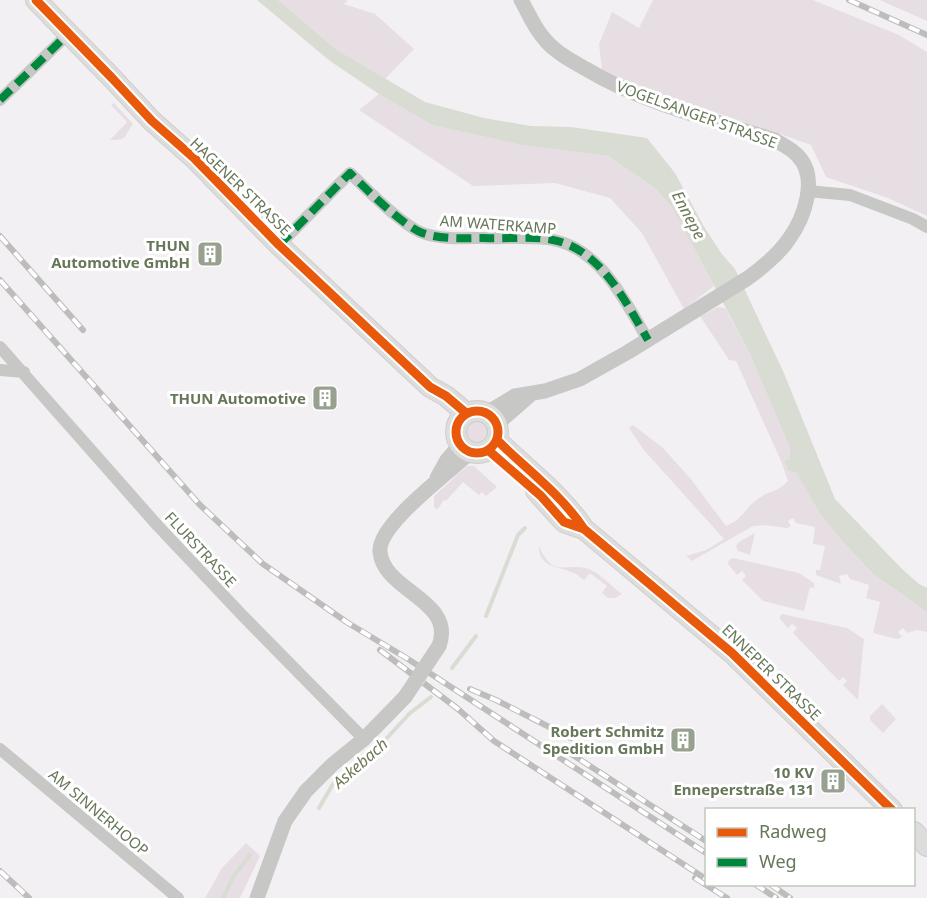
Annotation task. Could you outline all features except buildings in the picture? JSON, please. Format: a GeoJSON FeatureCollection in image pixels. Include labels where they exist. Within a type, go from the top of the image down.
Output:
{"type":"FeatureCollection","features":[{"type":"Feature","properties":{"kind":"main road","name":"HAGENER STRASSE"},"geometry":{"type":"LineString","coordinates":[[36,0],[152,121],[195,159],[279,244],[430,387],[438,404],[462,418]]}},
{"type":"Feature","properties":{"kind":"main road"},"geometry":{"type":"LineString","coordinates":[[480,411],[483,437],[456,435],[462,418],[480,411]]}},
{"type":"Feature","properties":{"kind":"main road","name":"ENNEPER STRASSE"},"geometry":{"type":"LineString","coordinates":[[483,437],[564,522],[584,529],[732,653],[890,808]]}},
{"type":"Feature","properties":{"kind":"main road"},"geometry":{"type":"LineString","coordinates":[[915,833],[927,846]]}},
{"type":"Feature","properties":{"kind":"street","name":"VOGELSANGER STRASSE"},"geometry":{"type":"LineString","coordinates":[[483,437],[508,399],[530,395],[580,379],[648,340],[761,269],[789,240],[805,207],[808,191],[808,176],[799,156],[775,140],[667,107],[609,83],[563,56],[550,45],[535,27],[521,0]]}},
{"type":"Feature","properties":{"kind":"street"},"geometry":{"type":"LineString","coordinates":[[0,100],[69,33]]}},
{"type":"Feature","properties":{"kind":"street","name":"AM WATERKAMP"},"geometry":{"type":"LineString","coordinates":[[279,244],[350,173],[392,212],[420,232],[453,238],[553,240],[579,251],[612,282],[648,340]]}},
{"type":"Feature","properties":{"kind":"street"},"geometry":{"type":"LineString","coordinates":[[808,191],[850,195],[913,219],[927,227]]}},
{"type":"Feature","properties":{"kind":"street","name":"FLURSTRASSE"},"geometry":{"type":"LineString","coordinates":[[0,347],[158,526],[364,739]]}},
{"type":"Feature","properties":{"kind":"street"},"geometry":{"type":"LineString","coordinates":[[0,370],[24,372]]}},
{"type":"Feature","properties":{"kind":"street"},"geometry":{"type":"LineString","coordinates":[[257,898],[285,821],[306,791],[333,764],[364,739],[405,697],[439,646],[443,636],[441,624],[431,607],[393,578],[384,565],[380,551],[386,532],[435,481],[447,460],[483,437]]}},
{"type":"Feature","properties":{"kind":"street","name":"AM SINNERHOOP"},"geometry":{"type":"LineString","coordinates":[[0,749],[178,898]]}},
{"type":"Feature","properties":{"kind":"shaded area"},"geometry":{"type":"Polygon","coordinates":[[[278,0],[348,0],[344,4],[375,14],[414,49],[385,79],[337,50],[278,0]]]}},
{"type":"Feature","properties":{"kind":"shaded area"},"geometry":{"type":"Polygon","coordinates":[[[653,0],[813,0],[899,35],[927,52],[927,216],[888,198],[826,177],[811,145],[653,91],[602,70],[599,44],[612,12],[639,28],[653,0]]]}},
{"type":"Feature","properties":{"kind":"shaded area"},"geometry":{"type":"Polygon","coordinates":[[[880,0],[927,0],[927,21],[882,1],[880,0]]]}},
{"type":"Feature","properties":{"kind":"shaded area"},"geometry":{"type":"Polygon","coordinates":[[[379,94],[432,125],[521,145],[608,156],[656,189],[673,207],[714,286],[684,309],[642,233],[610,198],[555,183],[473,186],[359,110],[379,94]]]}},
{"type":"Feature","properties":{"kind":"shaded area"},"geometry":{"type":"Polygon","coordinates":[[[114,103],[133,124],[124,138],[110,140],[127,122],[111,105],[114,103]]]}},
{"type":"Feature","properties":{"kind":"shaded area"},"geometry":{"type":"Polygon","coordinates":[[[718,307],[725,308],[750,354],[790,448],[790,458],[784,461],[789,470],[796,472],[845,544],[873,574],[927,612],[927,632],[917,630],[907,633],[903,628],[898,632],[902,637],[897,639],[873,633],[880,602],[866,598],[869,585],[850,579],[847,574],[839,576],[841,584],[816,575],[816,570],[820,570],[825,546],[813,544],[815,527],[796,523],[793,518],[788,521],[791,526],[787,528],[753,526],[692,561],[686,556],[706,550],[724,539],[643,449],[629,428],[633,425],[663,448],[690,478],[726,526],[736,520],[759,498],[780,488],[788,481],[736,361],[729,360],[700,316],[718,307]]]}},
{"type":"Feature","properties":{"kind":"shaded area"},"geometry":{"type":"Polygon","coordinates":[[[477,420],[485,423],[488,431],[485,439],[477,442],[469,439],[466,431],[469,423],[477,420]]]}},
{"type":"Feature","properties":{"kind":"shaded area"},"geometry":{"type":"Polygon","coordinates":[[[467,466],[474,466],[497,487],[486,496],[482,492],[479,495],[463,482],[437,510],[434,507],[434,496],[467,466]]]}},
{"type":"Feature","properties":{"kind":"shaded area"},"geometry":{"type":"Polygon","coordinates":[[[755,533],[750,555],[738,551],[736,546],[739,542],[755,533]]]}},
{"type":"Feature","properties":{"kind":"shaded area"},"geometry":{"type":"Polygon","coordinates":[[[539,546],[550,563],[556,566],[591,570],[622,594],[615,598],[608,598],[602,593],[607,586],[591,574],[584,580],[575,573],[549,565],[542,558],[539,546]]]}},
{"type":"Feature","properties":{"kind":"shaded area"},"geometry":{"type":"Polygon","coordinates":[[[733,558],[799,573],[814,583],[814,588],[810,587],[804,611],[763,601],[742,580],[746,576],[742,571],[737,575],[728,564],[733,558]]]}},
{"type":"Feature","properties":{"kind":"shaded area"},"geometry":{"type":"Polygon","coordinates":[[[782,614],[847,628],[864,639],[858,700],[843,685],[847,681],[843,677],[839,681],[793,633],[797,628],[792,624],[788,628],[780,619],[782,614]]]}},
{"type":"Feature","properties":{"kind":"shaded area"},"geometry":{"type":"Polygon","coordinates":[[[882,704],[896,719],[883,733],[870,720],[870,716],[882,704]]]}},
{"type":"Feature","properties":{"kind":"shaded area"},"geometry":{"type":"Polygon","coordinates":[[[246,843],[260,856],[240,898],[205,898],[222,868],[246,843]]]}},
{"type":"Feature","properties":{"kind":"water","name":"Ennepe"},"geometry":{"type":"Polygon","coordinates":[[[257,0],[278,0],[337,50],[425,102],[484,118],[531,126],[571,127],[647,138],[675,173],[703,225],[721,253],[735,269],[783,371],[835,499],[901,568],[927,588],[927,612],[873,574],[822,516],[796,472],[789,471],[784,461],[790,458],[790,448],[750,354],[673,208],[656,189],[608,156],[521,145],[432,125],[379,94],[330,61],[257,0]]]}},
{"type":"Feature","properties":{"kind":"waterway","name":"Askebach"},"geometry":{"type":"LineString","coordinates":[[486,616],[518,535],[525,528]]}},
{"type":"Feature","properties":{"kind":"waterway","name":"Askebach"},"geometry":{"type":"LineString","coordinates":[[452,668],[476,636]]}},
{"type":"Feature","properties":{"kind":"waterway","name":"Askebach"},"geometry":{"type":"LineString","coordinates":[[319,808],[333,784],[357,762],[363,764],[410,713],[431,697]]}},
{"type":"Feature","properties":{"kind":"waterway","name":"Askebach"},"geometry":{"type":"LineString","coordinates":[[223,898],[233,877],[250,855]]}},
{"type":"Feature","properties":{"kind":"railway"},"geometry":{"type":"LineString","coordinates":[[849,0],[927,35]]}},
{"type":"Feature","properties":{"kind":"railway"},"geometry":{"type":"LineString","coordinates":[[0,236],[83,330]]}},
{"type":"Feature","properties":{"kind":"railway"},"geometry":{"type":"LineString","coordinates":[[0,280],[200,505],[263,564],[348,623],[408,659],[705,852]]}},
{"type":"Feature","properties":{"kind":"railway"},"geometry":{"type":"LineString","coordinates":[[380,650],[458,709],[494,741],[705,878]]}},
{"type":"Feature","properties":{"kind":"railway"},"geometry":{"type":"LineString","coordinates":[[470,689],[571,738]]}},
{"type":"Feature","properties":{"kind":"railway"},"geometry":{"type":"LineString","coordinates":[[562,748],[705,840]]}},
{"type":"Feature","properties":{"kind":"railway"},"geometry":{"type":"LineString","coordinates":[[0,871],[29,898]]}},
{"type":"Feature","properties":{"kind":"railway"},"geometry":{"type":"LineString","coordinates":[[695,878],[705,884]]}},
{"type":"Feature","properties":{"kind":"railway"},"geometry":{"type":"LineString","coordinates":[[708,886],[727,898]]}},
{"type":"Feature","properties":{"kind":"railway"},"geometry":{"type":"LineString","coordinates":[[758,886],[776,898]]}},
{"type":"Feature","properties":{"kind":"railway"},"geometry":{"type":"LineString","coordinates":[[773,886],[790,898]]}},
{"type":"Feature","properties":{"kind":"marked path"},"geometry":{"type":"LineString","coordinates":[[0,100],[69,33]]}},
{"type":"Feature","properties":{"kind":"marked path"},"geometry":{"type":"LineString","coordinates":[[279,245],[350,173],[403,221],[427,235],[452,238],[538,238],[570,245],[585,254],[610,280],[621,294],[648,340]]}},
{"type":"Feature","properties":{"kind":"cycle path"},"geometry":{"type":"LineString","coordinates":[[36,0],[152,121],[195,159],[279,245],[430,387],[446,396],[466,413]]}},
{"type":"Feature","properties":{"kind":"cycle path"},"geometry":{"type":"LineString","coordinates":[[477,411],[485,412],[492,417],[497,424],[498,432],[497,440],[492,447],[485,452],[477,453],[469,452],[462,447],[457,440],[456,432],[457,424],[462,417],[469,412],[477,411]]}},
{"type":"Feature","properties":{"kind":"cycle path"},"geometry":{"type":"LineString","coordinates":[[497,440],[565,504],[584,529],[732,653],[890,808]]}},
{"type":"Feature","properties":{"kind":"cycle path"},"geometry":{"type":"LineString","coordinates":[[488,450],[541,496],[564,522],[584,529]]}},
{"type":"Feature","properties":{"kind":"place","name":"THUN Automotive GmbH"},"geometry":{"type":"Point","coordinates":[210,254]}},
{"type":"Feature","properties":{"kind":"place","name":"THUN Automotive"},"geometry":{"type":"Point","coordinates":[325,398]}},
{"type":"Feature","properties":{"kind":"place","name":"Robert Schmitz Spedition GmbH"},"geometry":{"type":"Point","coordinates":[683,740]}},
{"type":"Feature","properties":{"kind":"place","name":"10 KV Enneperstraße 131"},"geometry":{"type":"Point","coordinates":[833,781]}}]}
